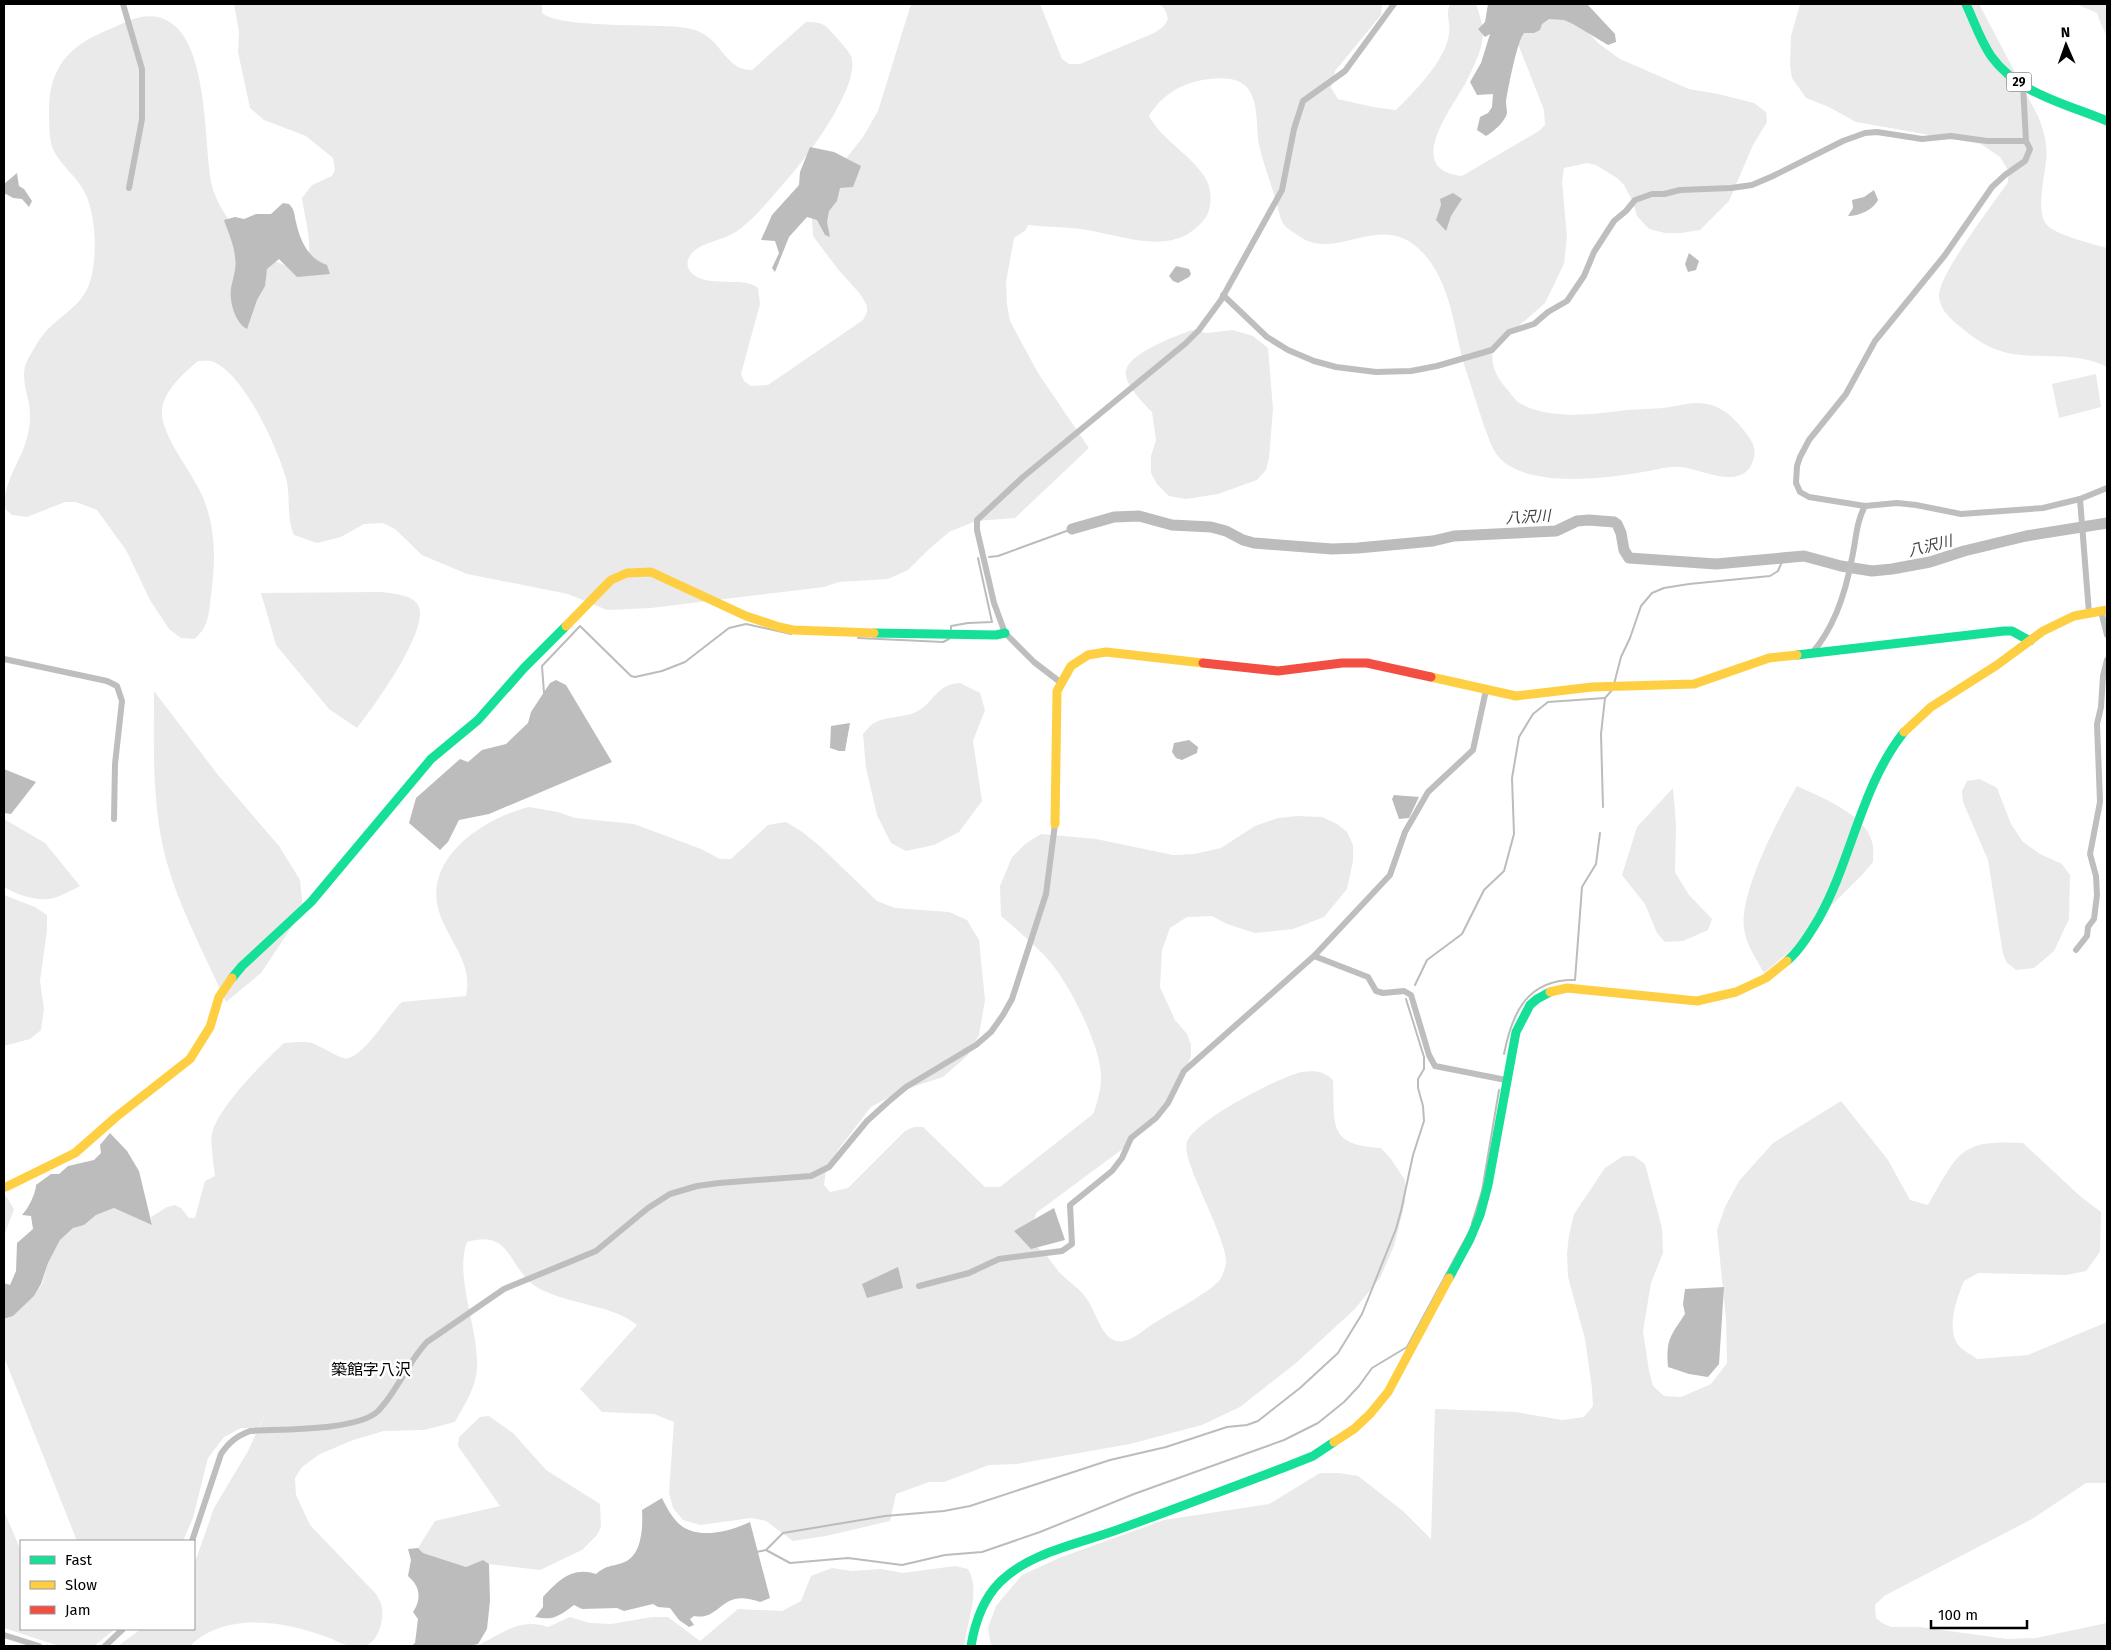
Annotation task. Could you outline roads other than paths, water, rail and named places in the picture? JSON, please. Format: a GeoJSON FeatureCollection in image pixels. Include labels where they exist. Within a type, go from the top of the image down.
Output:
{"type":"FeatureCollection","features":[{"type":"Feature","properties":{"kind":"street"},"geometry":{"type":"LineString","coordinates":[[123,4],[142,69],[142,119],[130,188]]}},
{"type":"Feature","properties":{"kind":"street"},"geometry":{"type":"LineString","coordinates":[[1060,682],[1034,662],[1005,633],[994,603],[977,530],[977,520],[1024,477],[1186,343],[1210,316],[1282,190],[1297,116],[1303,101],[1345,71],[1394,4]]}},
{"type":"Feature","properties":{"kind":"street","name":"29"},"geometry":{"type":"LineString","coordinates":[[1966,4],[1985,46],[2008,75],[2023,85],[2107,121]]}},
{"type":"Feature","properties":{"kind":"street"},"geometry":{"type":"LineString","coordinates":[[2023,85],[2026,140],[2030,149],[2025,162],[2005,175],[1992,187],[1945,255],[1874,341],[1846,394],[1809,440],[1797,466],[1796,483],[1800,492],[1809,497],[1865,506],[1897,503],[1961,514],[2043,508],[2080,499],[2107,488]]}},
{"type":"Feature","properties":{"kind":"street"},"geometry":{"type":"LineString","coordinates":[[1223,295],[1267,337],[1288,350],[1314,361],[1336,367],[1376,372],[1411,371],[1437,366],[1492,350],[1509,332],[1534,324],[1548,312],[1567,301],[1584,276],[1594,252],[1614,221],[1635,200],[1652,194],[1664,194],[1680,190],[1731,188],[1752,185],[1844,141],[1865,133],[1877,132],[1922,139],[1951,136],[1987,141],[2026,140]]}},
{"type":"Feature","properties":{"kind":"street"},"geometry":{"type":"LineString","coordinates":[[2080,499],[2089,613]]}},
{"type":"Feature","properties":{"kind":"street"},"geometry":{"type":"LineString","coordinates":[[1812,653],[1831,625],[1848,576],[1859,516],[1865,506]]}},
{"type":"Feature","properties":{"kind":"street"},"geometry":{"type":"LineString","coordinates":[[6,1187],[75,1153],[116,1117],[190,1059],[210,1027],[226,985],[242,966],[310,902],[431,759],[478,720],[524,668],[611,580],[627,573],[651,572],[746,616],[793,630],[841,633],[996,635],[1005,633]]}},
{"type":"Feature","properties":{"kind":"street"},"geometry":{"type":"LineString","coordinates":[[971,1646],[974,1628],[986,1602],[994,1588],[1009,1574],[1062,1550],[1313,1456],[1338,1441],[1370,1414],[1388,1392],[1401,1370],[1470,1239],[1480,1215],[1488,1185],[1517,1024],[1530,1005],[1550,991],[1567,988],[1697,1001],[1736,993],[1771,976],[1793,958],[1818,922],[1875,779],[1905,730],[1928,707],[1997,665],[2060,622],[2104,610],[2107,635]]}},
{"type":"Feature","properties":{"kind":"street"},"geometry":{"type":"LineString","coordinates":[[192,1540],[221,1454],[229,1443],[239,1435],[250,1431],[336,1426],[364,1420],[377,1412],[417,1353],[427,1342],[504,1289],[596,1251],[648,1208],[670,1194],[697,1186],[801,1178],[824,1171],[867,1121],[906,1087],[976,1045],[992,1032],[1012,999],[1046,894],[1055,824],[1055,700],[1060,682],[1065,673],[1079,659],[1095,653],[1109,653],[1168,658],[1267,671],[1298,669],[1344,662],[1367,663],[1516,696],[1615,686],[1694,684],[1769,658],[2012,631],[2030,641]]}},
{"type":"Feature","properties":{"kind":"street"},"geometry":{"type":"LineString","coordinates":[[4,659],[107,681],[117,686],[121,692],[122,713],[115,764],[114,819]]}},
{"type":"Feature","properties":{"kind":"street"},"geometry":{"type":"LineString","coordinates":[[2076,950],[2087,936],[2088,928],[2094,918],[2097,895],[2096,876],[2090,854],[2100,802],[2097,724],[2107,660]]}},
{"type":"Feature","properties":{"kind":"street"},"geometry":{"type":"LineString","coordinates":[[919,1286],[969,1273],[999,1259],[1062,1252],[1072,1244],[1070,1205],[1112,1171],[1122,1158],[1131,1138],[1156,1118],[1168,1103],[1184,1071],[1314,956],[1390,875],[1405,832],[1428,792],[1472,750],[1486,690]]}},
{"type":"Feature","properties":{"kind":"street"},"geometry":{"type":"LineString","coordinates":[[1314,956],[1368,978],[1376,991],[1383,993],[1404,991],[1411,995],[1429,1056],[1435,1066],[1506,1080]]}},
{"type":"Feature","properties":{"kind":"street"},"geometry":{"type":"LineString","coordinates":[[105,1646],[122,1630]]}},
{"type":"Feature","properties":{"kind":"street"},"geometry":{"type":"LineString","coordinates":[[4,1635],[39,1646]]}},
{"type":"Feature","properties":{"kind":"waterway","name":"八沢川"},"geometry":{"type":"LineString","coordinates":[[1072,529],[1114,517],[1139,516],[1172,525],[1211,527],[1254,543],[1332,549],[1433,541],[1454,536],[1556,531],[1577,521],[1589,520],[1614,522],[1617,524],[1621,533],[1624,550],[1629,558],[1716,564],[1804,556],[1841,566],[1872,571],[1930,562],[1964,551],[2026,536],[2107,523]]}},
{"type":"Feature","properties":{"kind":"waterway"},"geometry":{"type":"LineString","coordinates":[[989,557],[998,556],[1072,529]]}},
{"type":"Feature","properties":{"kind":"waterway"},"geometry":{"type":"LineString","coordinates":[[1614,684],[1621,657],[1641,606],[1652,593],[1664,588],[1689,584],[1770,576],[1778,571],[1784,557]]}},
{"type":"Feature","properties":{"kind":"waterway"},"geometry":{"type":"LineString","coordinates":[[951,629],[951,626],[968,623],[992,622],[978,558]]}},
{"type":"Feature","properties":{"kind":"waterway"},"geometry":{"type":"LineString","coordinates":[[544,693],[542,666],[580,626],[631,676],[635,677],[662,671],[685,662],[729,628],[746,624],[791,634]]}},
{"type":"Feature","properties":{"kind":"waterway"},"geometry":{"type":"LineString","coordinates":[[858,638],[943,642],[949,639]]}},
{"type":"Feature","properties":{"kind":"waterway"},"geometry":{"type":"LineString","coordinates":[[1603,807],[1601,734],[1605,698],[1613,689]]}},
{"type":"Feature","properties":{"kind":"waterway"},"geometry":{"type":"LineString","coordinates":[[1415,985],[1427,960],[1462,934],[1484,890],[1504,871],[1514,834],[1512,778],[1519,737],[1533,714],[1548,702],[1605,698]]}},
{"type":"Feature","properties":{"kind":"waterway"},"geometry":{"type":"LineString","coordinates":[[1504,1054],[1512,1025],[1524,1001],[1545,985],[1558,981],[1575,980],[1582,887],[1596,864],[1600,833]]}},
{"type":"Feature","properties":{"kind":"waterway"},"geometry":{"type":"LineString","coordinates":[[756,1552],[766,1550],[783,1533],[885,1516],[944,1511],[970,1506],[1110,1460],[1166,1447],[1227,1427],[1247,1425],[1258,1421],[1300,1388],[1338,1353],[1362,1314],[1396,1229],[1401,1211],[1413,1155],[1424,1121],[1423,1106],[1418,1088],[1418,1079],[1424,1069],[1424,1057],[1406,999]]}},
{"type":"Feature","properties":{"kind":"waterway"},"geometry":{"type":"LineString","coordinates":[[1472,1223],[1482,1191],[1499,1090]]}},
{"type":"Feature","properties":{"kind":"waterway"},"geometry":{"type":"LineString","coordinates":[[766,1550],[790,1563],[848,1558],[902,1565],[945,1555],[982,1552],[1040,1532],[1134,1494],[1284,1440],[1318,1423],[1344,1402],[1372,1368],[1407,1347],[1469,1232]]}},
{"type":"Feature","properties":{"kind":"district","name":"築館字八沢"},"geometry":{"type":"Point","coordinates":[371,1369]}}]}
